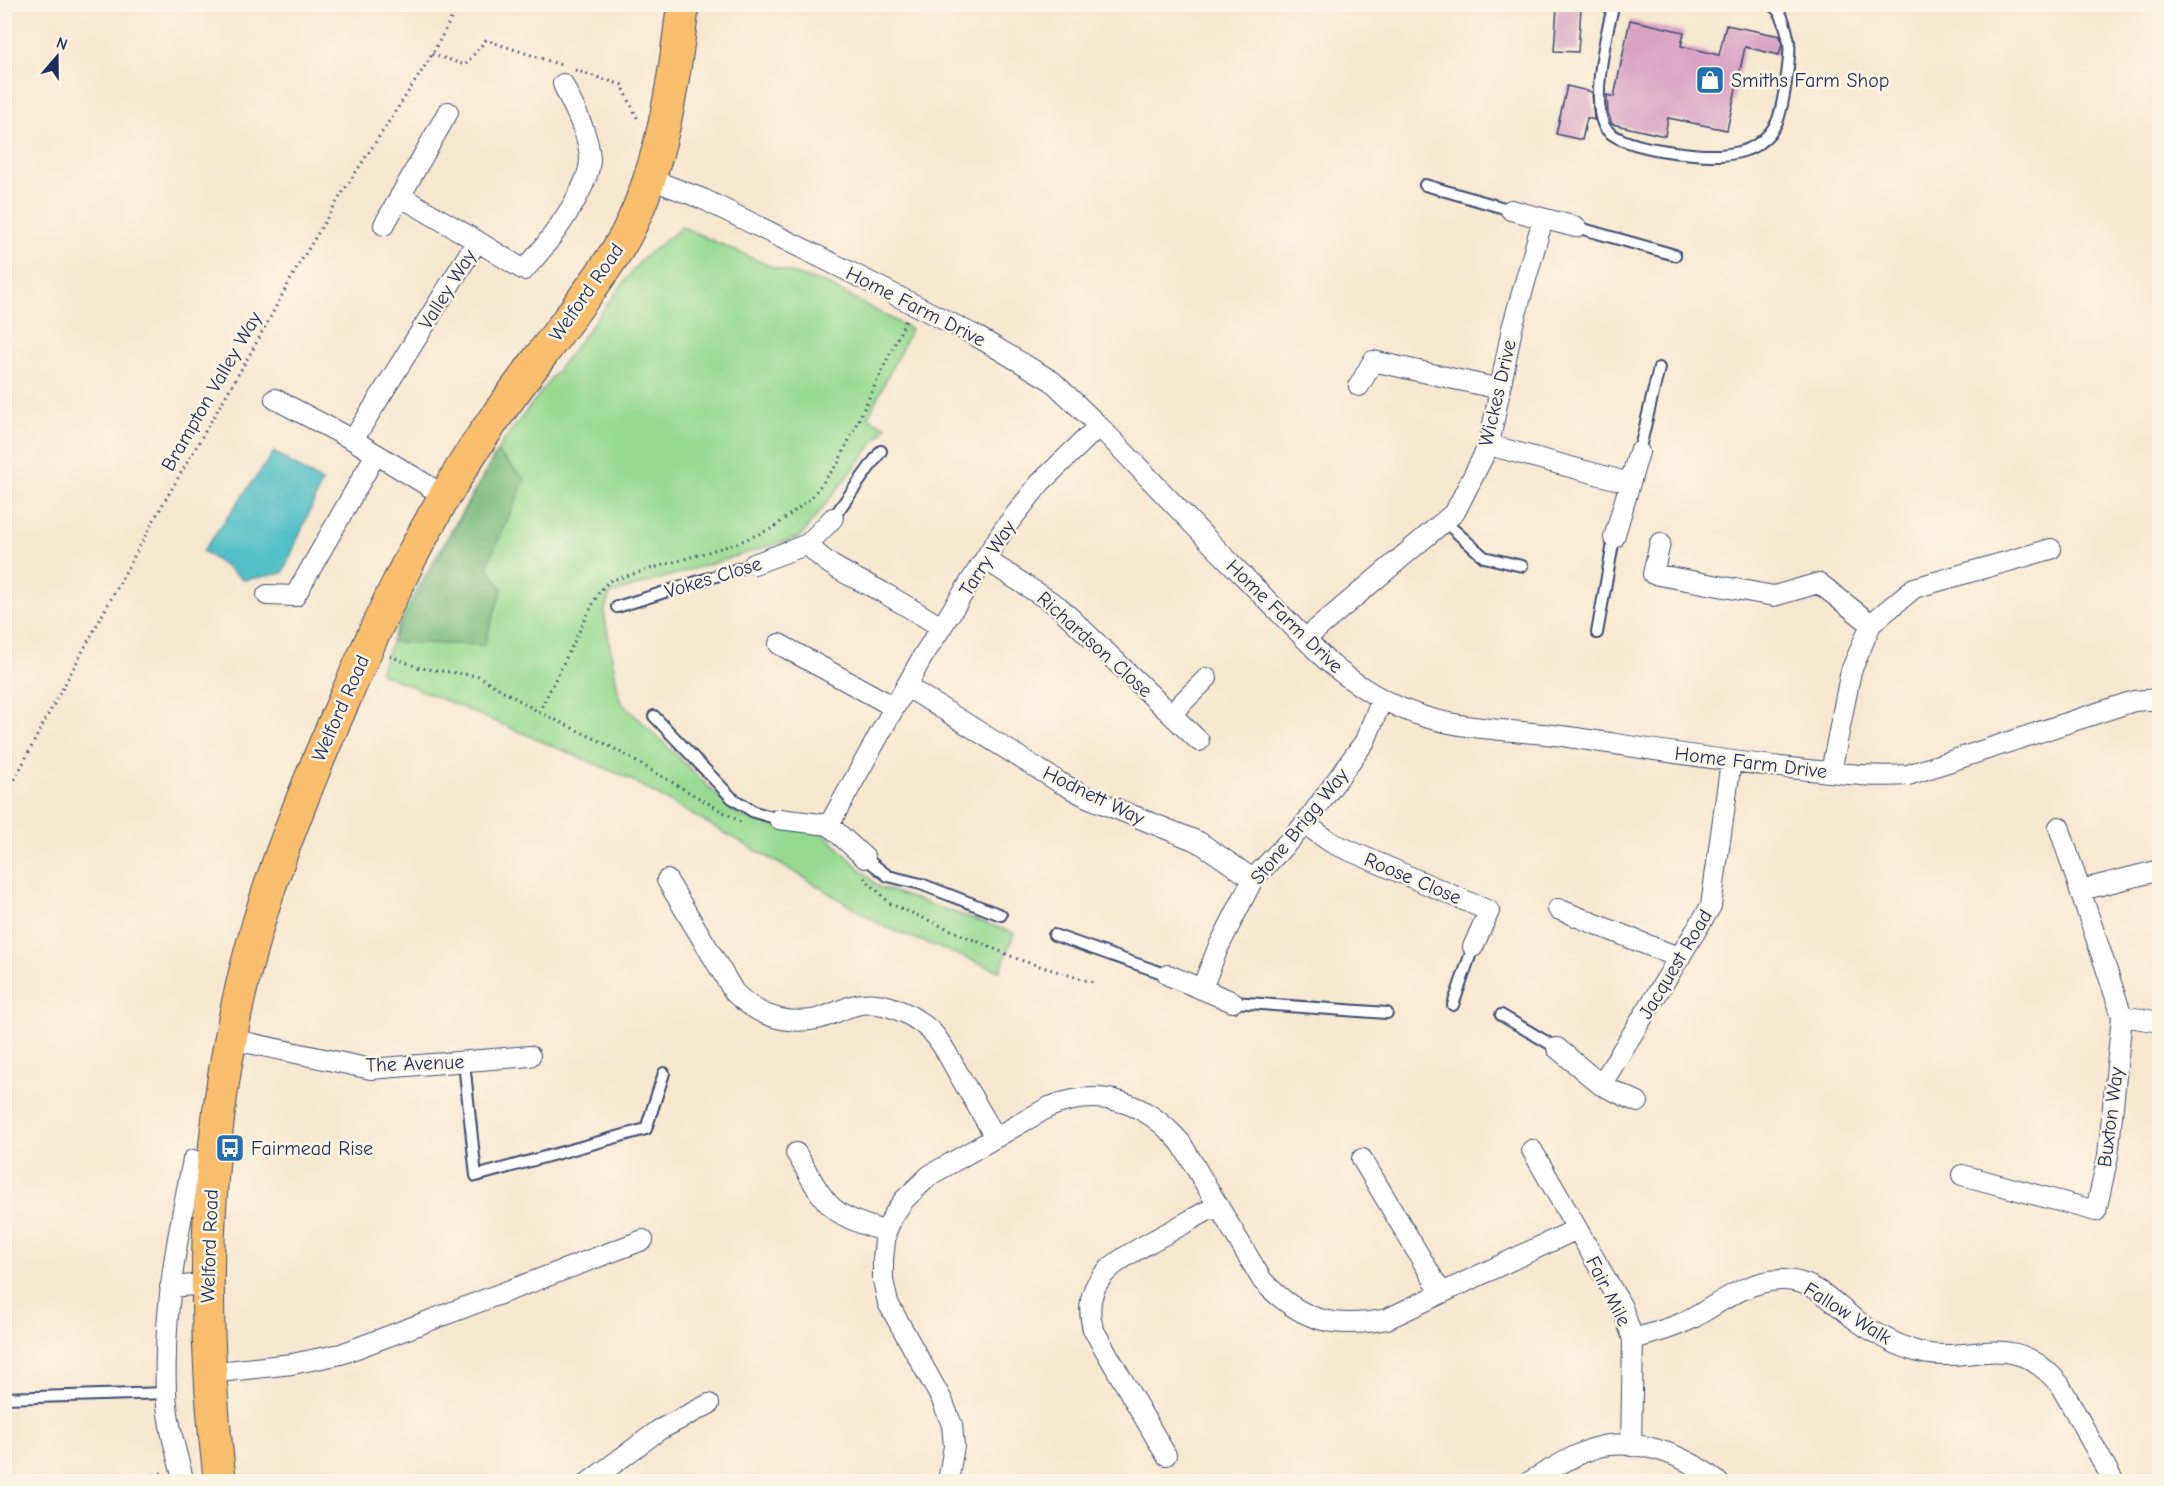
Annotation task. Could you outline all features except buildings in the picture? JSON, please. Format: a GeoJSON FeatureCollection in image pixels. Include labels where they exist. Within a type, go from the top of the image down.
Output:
{"type":"FeatureCollection","features":[{"type":"Feature","properties":{"kind":"main road","name":"Welford Road"},"geometry":{"type":"LineString","coordinates":[[220,1482],[209,1373],[206,1284],[209,1219],[216,1136],[230,1039],[258,923],[295,815],[387,603],[445,496],[485,430],[587,294],[624,240],[650,179],[674,75],[683,4]]}},
{"type":"Feature","properties":{"kind":"street","name":"Valley Way"},"geometry":{"type":"LineString","coordinates":[[353,440],[477,242],[524,270],[554,236],[588,176],[590,158],[585,135],[563,84]]}},
{"type":"Feature","properties":{"kind":"street"},"geometry":{"type":"LineString","coordinates":[[384,225],[448,112]]}},
{"type":"Feature","properties":{"kind":"street","name":"Home Farm Drive"},"geometry":{"type":"LineString","coordinates":[[650,179],[703,199],[913,304],[978,337],[1052,381],[1100,426],[1209,541],[1343,675],[1382,699],[1424,717],[1476,728],[1555,735],[1731,761],[1880,777],[1908,775],[2118,705],[2160,699]]}},
{"type":"Feature","properties":{"kind":"street"},"geometry":{"type":"LineString","coordinates":[[400,196],[477,242]]}},
{"type":"Feature","properties":{"kind":"street"},"geometry":{"type":"LineString","coordinates":[[1511,210],[1576,227]]}},
{"type":"Feature","properties":{"kind":"street","name":"Wickes Drive"},"geometry":{"type":"LineString","coordinates":[[1305,639],[1455,512],[1489,445],[1512,328],[1543,219]]}},
{"type":"Feature","properties":{"kind":"street"},"geometry":{"type":"LineString","coordinates":[[1359,386],[1373,361],[1500,389]]}},
{"type":"Feature","properties":{"kind":"street"},"geometry":{"type":"LineString","coordinates":[[275,399],[353,440],[445,496]]}},
{"type":"Feature","properties":{"kind":"street","name":"Tarry Way"},"geometry":{"type":"LineString","coordinates":[[828,825],[941,627],[1022,504],[1040,483],[1100,426]]}},
{"type":"Feature","properties":{"kind":"street"},"geometry":{"type":"LineString","coordinates":[[1489,445],[1630,483]]}},
{"type":"Feature","properties":{"kind":"street"},"geometry":{"type":"LineString","coordinates":[[1614,538],[1639,452]]}},
{"type":"Feature","properties":{"kind":"street"},"geometry":{"type":"LineString","coordinates":[[267,595],[295,596],[376,454]]}},
{"type":"Feature","properties":{"kind":"street","name":"Vokes Close"},"geometry":{"type":"LineString","coordinates":[[754,564],[808,544],[833,518]]}},
{"type":"Feature","properties":{"kind":"street"},"geometry":{"type":"LineString","coordinates":[[1660,543],[1653,574],[1774,596],[1819,583],[1870,624]]}},
{"type":"Feature","properties":{"kind":"street"},"geometry":{"type":"LineString","coordinates":[[808,544],[818,556],[837,568],[941,627]]}},
{"type":"Feature","properties":{"kind":"street"},"geometry":{"type":"LineString","coordinates":[[1831,772],[1851,671],[1870,624],[1914,588],[2051,549]]}},
{"type":"Feature","properties":{"kind":"street","name":"Richardson Close"},"geometry":{"type":"LineString","coordinates":[[985,559],[1059,608],[1199,741]]}},
{"type":"Feature","properties":{"kind":"street"},"geometry":{"type":"LineString","coordinates":[[780,644],[894,707]]}},
{"type":"Feature","properties":{"kind":"street"},"geometry":{"type":"LineString","coordinates":[[1171,714],[1207,678]]}},
{"type":"Feature","properties":{"kind":"street","name":"Hodnett Way"},"geometry":{"type":"LineString","coordinates":[[906,686],[1059,782],[1087,797],[1199,842],[1253,879]]}},
{"type":"Feature","properties":{"kind":"street","name":"Stone Brigg Way"},"geometry":{"type":"LineString","coordinates":[[1202,988],[1218,948],[1253,879],[1305,824],[1365,741],[1382,699]]}},
{"type":"Feature","properties":{"kind":"street","name":"Jacquest Road"},"geometry":{"type":"LineString","coordinates":[[1601,1085],[1711,906],[1731,761]]}},
{"type":"Feature","properties":{"kind":"street"},"geometry":{"type":"LineString","coordinates":[[778,819],[828,825],[865,858]]}},
{"type":"Feature","properties":{"kind":"street","name":"Roose Close"},"geometry":{"type":"LineString","coordinates":[[1305,824],[1332,843],[1489,911],[1473,947]]}},
{"type":"Feature","properties":{"kind":"street","name":"Buxton Way"},"geometry":{"type":"LineString","coordinates":[[1962,1175],[2096,1211],[2108,1156],[2122,1016],[2059,827]]}},
{"type":"Feature","properties":{"kind":"street"},"geometry":{"type":"LineString","coordinates":[[2081,890],[2160,870]]}},
{"type":"Feature","properties":{"kind":"street"},"geometry":{"type":"LineString","coordinates":[[667,880],[734,992],[747,1005],[779,1019],[799,1020],[818,1018],[857,1005],[880,1005],[899,1009],[918,1020],[933,1033],[995,1137]]}},
{"type":"Feature","properties":{"kind":"street"},"geometry":{"type":"LineString","coordinates":[[1558,909],[1680,958]]}},
{"type":"Feature","properties":{"kind":"street"},"geometry":{"type":"LineString","coordinates":[[1168,975],[1233,1002]]}},
{"type":"Feature","properties":{"kind":"street"},"geometry":{"type":"LineString","coordinates":[[2122,1016],[2160,1022]]}},
{"type":"Feature","properties":{"kind":"street","name":"The Avenue"},"geometry":{"type":"LineString","coordinates":[[230,1039],[370,1069],[530,1056]]}},
{"type":"Feature","properties":{"kind":"street"},"geometry":{"type":"LineString","coordinates":[[1557,1048],[1601,1085],[1638,1102]]}},
{"type":"Feature","properties":{"kind":"street"},"geometry":{"type":"LineString","coordinates":[[948,1482],[954,1446],[952,1425],[942,1400],[888,1304],[883,1280],[886,1232],[904,1200],[921,1182],[1049,1107],[1070,1099],[1092,1097],[1131,1104],[1149,1114],[1175,1136],[1262,1280],[1276,1295],[1297,1310],[1319,1319],[1344,1324],[1387,1319],[1577,1229]]}},
{"type":"Feature","properties":{"kind":"street","name":"Fair Mile"},"geometry":{"type":"LineString","coordinates":[[1532,1150],[1622,1307],[1633,1339],[1631,1446]]}},
{"type":"Feature","properties":{"kind":"street"},"geometry":{"type":"LineString","coordinates":[[796,1153],[835,1210],[850,1219],[886,1232]]}},
{"type":"Feature","properties":{"kind":"street"},"geometry":{"type":"LineString","coordinates":[[1362,1159],[1440,1292]]}},
{"type":"Feature","properties":{"kind":"street","name":"Welford Road"},"geometry":{"type":"LineString","coordinates":[[182,1475],[166,1393],[170,1287],[193,1160]]}},
{"type":"Feature","properties":{"kind":"street"},"geometry":{"type":"LineString","coordinates":[[1166,1455],[1093,1329],[1090,1303],[1095,1287],[1110,1266],[1218,1205]]}},
{"type":"Feature","properties":{"kind":"street"},"geometry":{"type":"LineString","coordinates":[[209,1373],[292,1364],[340,1354],[644,1240]]}},
{"type":"Feature","properties":{"kind":"street","name":"Fallow Walk"},"geometry":{"type":"LineString","coordinates":[[1633,1339],[1664,1330],[1692,1318],[1747,1287],[1782,1280],[1798,1282],[1829,1296],[1875,1333],[1914,1350],[1931,1354],[1961,1355],[2005,1351],[2020,1354],[2036,1363],[2049,1372],[2060,1385],[2114,1482]]}},
{"type":"Feature","properties":{"kind":"street"},"geometry":{"type":"LineString","coordinates":[[170,1287],[206,1284]]}},
{"type":"Feature","properties":{"kind":"street"},"geometry":{"type":"LineString","coordinates":[[590,1482],[659,1430],[709,1404]]}},
{"type":"Feature","properties":{"kind":"street"},"geometry":{"type":"LineString","coordinates":[[1528,1482],[1574,1457],[1608,1445],[1658,1450],[1701,1467],[1718,1482]]}},
{"type":"Feature","properties":{"kind":"lane"},"geometry":{"type":"LineString","coordinates":[[1614,4],[1599,90],[1599,110],[1605,127],[1614,136],[1649,147],[1722,155],[1742,152],[1758,144],[1776,125],[1780,112],[1790,48],[1782,15],[1768,4]]}},
{"type":"Feature","properties":{"kind":"lane"},"geometry":{"type":"LineString","coordinates":[[1425,185],[1511,210]]}},
{"type":"Feature","properties":{"kind":"lane"},"geometry":{"type":"LineString","coordinates":[[1576,227],[1675,255]]}},
{"type":"Feature","properties":{"kind":"lane"},"geometry":{"type":"LineString","coordinates":[[1639,452],[1659,368]]}},
{"type":"Feature","properties":{"kind":"lane","name":"Vokes Close"},"geometry":{"type":"LineString","coordinates":[[833,518],[881,451]]}},
{"type":"Feature","properties":{"kind":"lane"},"geometry":{"type":"LineString","coordinates":[[1444,521],[1484,557],[1522,566]]}},
{"type":"Feature","properties":{"kind":"lane"},"geometry":{"type":"LineString","coordinates":[[1597,633],[1614,538]]}},
{"type":"Feature","properties":{"kind":"lane","name":"Vokes Close"},"geometry":{"type":"LineString","coordinates":[[617,607],[754,564]]}},
{"type":"Feature","properties":{"kind":"lane"},"geometry":{"type":"LineString","coordinates":[[654,716],[732,798],[754,812],[778,819]]}},
{"type":"Feature","properties":{"kind":"lane"},"geometry":{"type":"LineString","coordinates":[[865,858],[888,876],[921,884],[1001,915]]}},
{"type":"Feature","properties":{"kind":"lane"},"geometry":{"type":"LineString","coordinates":[[1054,935],[1168,975]]}},
{"type":"Feature","properties":{"kind":"lane"},"geometry":{"type":"LineString","coordinates":[[1453,1005],[1473,947]]}},
{"type":"Feature","properties":{"kind":"lane"},"geometry":{"type":"LineString","coordinates":[[1233,1002],[1387,1013]]}},
{"type":"Feature","properties":{"kind":"lane"},"geometry":{"type":"LineString","coordinates":[[1501,1015],[1557,1048]]}},
{"type":"Feature","properties":{"kind":"lane"},"geometry":{"type":"LineString","coordinates":[[464,1062],[476,1176],[646,1129],[664,1073]]}},
{"type":"Feature","properties":{"kind":"lane"},"geometry":{"type":"LineString","coordinates":[[4,1398],[166,1393]]}},
{"type":"Feature","properties":{"kind":"path","name":"Brampton Valley Way"},"geometry":{"type":"LineString","coordinates":[[4,801],[156,516],[242,369],[298,266],[432,54],[459,4]]}},
{"type":"Feature","properties":{"kind":"path"},"geometry":{"type":"LineString","coordinates":[[432,54],[465,65],[486,40],[622,85],[640,123]]}},
{"type":"Feature","properties":{"kind":"path"},"geometry":{"type":"LineString","coordinates":[[539,712],[599,592],[609,581],[735,544],[773,528],[811,498],[838,463],[913,304]]}},
{"type":"Feature","properties":{"kind":"path"},"geometry":{"type":"LineString","coordinates":[[120,1482],[182,1475]]}},
{"type":"Feature","properties":{"kind":"green space"},"geometry":{"type":"Polygon","coordinates":[[[682,227],[772,267],[826,284],[911,329],[868,417],[886,427],[800,537],[610,594],[604,613],[620,701],[740,817],[823,833],[879,887],[1014,933],[1000,971],[885,927],[803,877],[624,776],[380,673],[400,618],[503,442],[641,260],[682,227]]]}},
{"type":"Feature","properties":{"kind":"green space"},"geometry":{"type":"Polygon","coordinates":[[[497,452],[525,480],[487,565],[502,589],[484,645],[391,642],[497,452]]]}},
{"type":"Feature","properties":{"kind":"water"},"geometry":{"type":"Polygon","coordinates":[[[274,452],[322,482],[283,573],[244,580],[203,551],[274,452]]]}},
{"type":"Feature","properties":{"kind":"place","name":"Smiths Farm Shop"},"geometry":{"type":"Point","coordinates":[1710,80]}},
{"type":"Feature","properties":{"kind":"place","name":"Fairmead Rise"},"geometry":{"type":"Point","coordinates":[230,1148]}}]}
